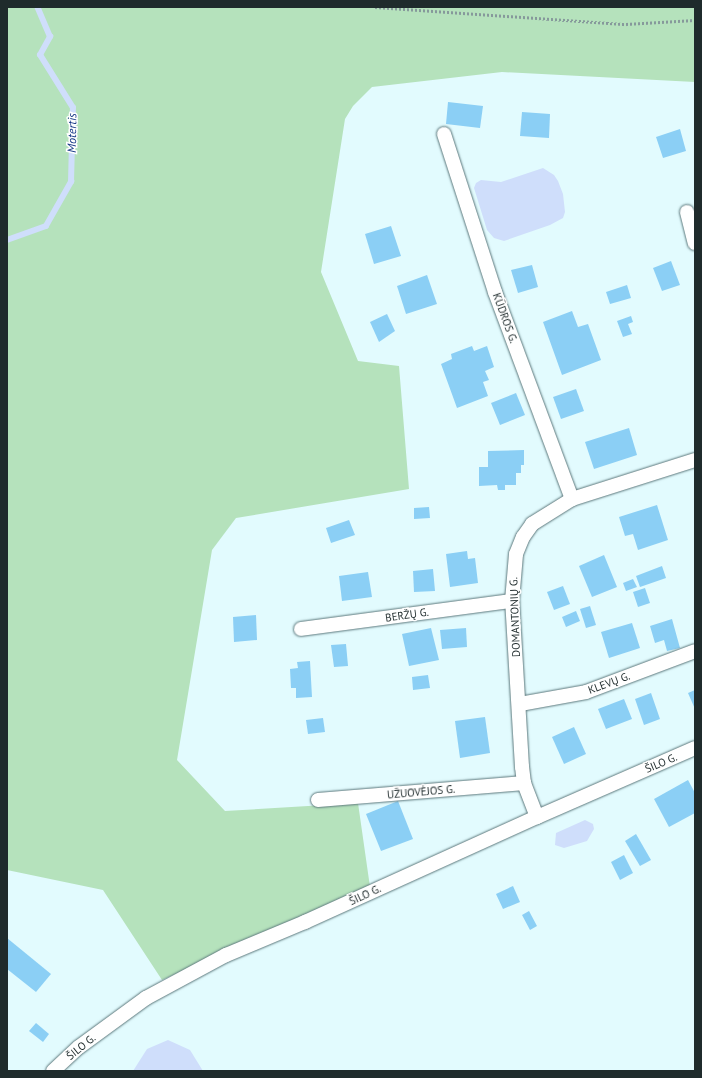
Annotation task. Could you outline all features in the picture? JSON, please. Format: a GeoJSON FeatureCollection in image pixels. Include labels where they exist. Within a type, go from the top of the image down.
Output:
{"type":"FeatureCollection","features":[{"type":"Feature","properties":{"kind":"street","name":"KŪDROS G."},"geometry":{"type":"LineString","coordinates":[[444,134],[495,292],[572,499]]}},
{"type":"Feature","properties":{"kind":"street"},"geometry":{"type":"LineString","coordinates":[[687,212],[695,243]]}},
{"type":"Feature","properties":{"kind":"street","name":"DOMANTONIŲ G."},"geometry":{"type":"LineString","coordinates":[[537,817],[524,784],[520,704],[512,601],[516,554],[523,537],[532,524],[572,499],[695,460]]}},
{"type":"Feature","properties":{"kind":"street","name":"BERŽŲ G."},"geometry":{"type":"LineString","coordinates":[[302,629],[512,601]]}},
{"type":"Feature","properties":{"kind":"street","name":"KLEVŲ G."},"geometry":{"type":"LineString","coordinates":[[520,704],[586,692],[695,651]]}},
{"type":"Feature","properties":{"kind":"street","name":"ŠILO G."},"geometry":{"type":"LineString","coordinates":[[53,1071],[80,1047],[146,998],[226,955],[305,922],[537,817],[695,748]]}},
{"type":"Feature","properties":{"kind":"street","name":"UŽUOVĖJOS G."},"geometry":{"type":"LineString","coordinates":[[318,800],[524,784]]}},
{"type":"Feature","properties":{"kind":"path"},"geometry":{"type":"LineString","coordinates":[[375,7],[626,24],[695,20]]}},
{"type":"Feature","properties":{"kind":"green space"},"geometry":{"type":"Polygon","coordinates":[[[7,7],[695,7],[695,82],[502,72],[372,87],[353,106],[345,119],[321,272],[358,361],[399,366],[409,489],[236,518],[212,550],[177,760],[225,811],[358,803],[370,887],[162,980],[103,890],[7,870],[7,7]]]}},
{"type":"Feature","properties":{"kind":"water"},"geometry":{"type":"Polygon","coordinates":[[[543,168],[554,175],[558,181],[563,194],[565,212],[563,218],[550,225],[504,241],[494,238],[487,230],[474,188],[476,183],[481,180],[501,182],[543,168]]]}},
{"type":"Feature","properties":{"kind":"water"},"geometry":{"type":"Polygon","coordinates":[[[585,820],[593,824],[594,829],[587,841],[564,848],[555,845],[556,833],[585,820]]]}},
{"type":"Feature","properties":{"kind":"water"},"geometry":{"type":"Polygon","coordinates":[[[168,1040],[190,1050],[203,1071],[133,1071],[147,1049],[168,1040]]]}},
{"type":"Feature","properties":{"kind":"building"},"geometry":{"type":"Polygon","coordinates":[[[448,102],[483,106],[480,128],[446,124],[448,102]]]}},
{"type":"Feature","properties":{"kind":"building"},"geometry":{"type":"Polygon","coordinates":[[[522,112],[550,114],[549,138],[520,136],[522,112]]]}},
{"type":"Feature","properties":{"kind":"building"},"geometry":{"type":"Polygon","coordinates":[[[680,129],[686,151],[663,158],[656,137],[680,129]]]}},
{"type":"Feature","properties":{"kind":"building"},"geometry":{"type":"Polygon","coordinates":[[[391,226],[401,256],[374,264],[365,234],[391,226]]]}},
{"type":"Feature","properties":{"kind":"building"},"geometry":{"type":"Polygon","coordinates":[[[671,261],[680,285],[662,291],[653,268],[671,261]]]}},
{"type":"Feature","properties":{"kind":"building"},"geometry":{"type":"Polygon","coordinates":[[[532,265],[538,287],[518,293],[511,270],[532,265]]]}},
{"type":"Feature","properties":{"kind":"building"},"geometry":{"type":"Polygon","coordinates":[[[427,275],[437,304],[406,314],[397,286],[427,275]]]}},
{"type":"Feature","properties":{"kind":"building"},"geometry":{"type":"Polygon","coordinates":[[[627,285],[631,298],[610,304],[606,292],[627,285]]]}},
{"type":"Feature","properties":{"kind":"building"},"geometry":{"type":"Polygon","coordinates":[[[572,311],[578,327],[588,324],[601,360],[562,375],[543,322],[572,311]]]}},
{"type":"Feature","properties":{"kind":"building"},"geometry":{"type":"Polygon","coordinates":[[[387,314],[395,331],[379,342],[370,322],[387,314]]]}},
{"type":"Feature","properties":{"kind":"building"},"geometry":{"type":"Polygon","coordinates":[[[631,316],[633,322],[628,324],[632,334],[623,337],[617,321],[631,316]]]}},
{"type":"Feature","properties":{"kind":"building"},"geometry":{"type":"Polygon","coordinates":[[[472,346],[474,351],[487,346],[494,367],[485,371],[489,380],[483,382],[488,396],[457,408],[441,364],[452,359],[451,354],[472,346]]]}},
{"type":"Feature","properties":{"kind":"building"},"geometry":{"type":"Polygon","coordinates":[[[576,389],[584,411],[561,419],[553,397],[576,389]]]}},
{"type":"Feature","properties":{"kind":"building"},"geometry":{"type":"Polygon","coordinates":[[[516,393],[525,415],[500,425],[491,403],[516,393]]]}},
{"type":"Feature","properties":{"kind":"building"},"geometry":{"type":"Polygon","coordinates":[[[629,428],[637,455],[594,469],[585,442],[629,428]]]}},
{"type":"Feature","properties":{"kind":"building"},"geometry":{"type":"Polygon","coordinates":[[[524,450],[524,465],[521,465],[521,473],[516,473],[516,485],[505,485],[505,490],[498,490],[497,485],[479,486],[479,467],[488,467],[488,451],[524,450]]]}},
{"type":"Feature","properties":{"kind":"building"},"geometry":{"type":"Polygon","coordinates":[[[657,505],[668,540],[638,550],[633,534],[625,536],[619,517],[657,505]]]}},
{"type":"Feature","properties":{"kind":"building"},"geometry":{"type":"Polygon","coordinates":[[[429,507],[430,518],[414,519],[414,508],[429,507]]]}},
{"type":"Feature","properties":{"kind":"building"},"geometry":{"type":"Polygon","coordinates":[[[349,520],[355,535],[331,543],[326,528],[349,520]]]}},
{"type":"Feature","properties":{"kind":"building"},"geometry":{"type":"Polygon","coordinates":[[[467,551],[468,559],[475,558],[478,583],[450,587],[446,554],[467,551]]]}},
{"type":"Feature","properties":{"kind":"building"},"geometry":{"type":"Polygon","coordinates":[[[604,555],[617,587],[592,597],[579,566],[604,555]]]}},
{"type":"Feature","properties":{"kind":"building"},"geometry":{"type":"Polygon","coordinates":[[[662,566],[666,578],[640,587],[636,576],[662,566]]]}},
{"type":"Feature","properties":{"kind":"building"},"geometry":{"type":"Polygon","coordinates":[[[433,569],[435,591],[414,592],[413,571],[433,569]]]}},
{"type":"Feature","properties":{"kind":"building"},"geometry":{"type":"Polygon","coordinates":[[[368,572],[372,597],[342,601],[339,576],[368,572]]]}},
{"type":"Feature","properties":{"kind":"building"},"geometry":{"type":"Polygon","coordinates":[[[633,579],[637,587],[626,591],[623,583],[633,579]]]}},
{"type":"Feature","properties":{"kind":"building"},"geometry":{"type":"Polygon","coordinates":[[[563,586],[570,604],[554,610],[547,592],[563,586]]]}},
{"type":"Feature","properties":{"kind":"building"},"geometry":{"type":"Polygon","coordinates":[[[645,588],[650,603],[638,607],[633,592],[645,588]]]}},
{"type":"Feature","properties":{"kind":"building"},"geometry":{"type":"Polygon","coordinates":[[[590,606],[596,625],[586,628],[580,609],[590,606]]]}},
{"type":"Feature","properties":{"kind":"building"},"geometry":{"type":"Polygon","coordinates":[[[576,611],[580,621],[566,627],[562,617],[576,611]]]}},
{"type":"Feature","properties":{"kind":"building"},"geometry":{"type":"Polygon","coordinates":[[[256,615],[257,640],[234,642],[233,617],[256,615]]]}},
{"type":"Feature","properties":{"kind":"building"},"geometry":{"type":"Polygon","coordinates":[[[672,619],[680,648],[667,651],[664,640],[655,643],[650,626],[672,619]]]}},
{"type":"Feature","properties":{"kind":"building"},"geometry":{"type":"Polygon","coordinates":[[[632,623],[640,648],[609,658],[601,632],[632,623]]]}},
{"type":"Feature","properties":{"kind":"building"},"geometry":{"type":"Polygon","coordinates":[[[431,628],[439,660],[409,666],[402,634],[431,628]]]}},
{"type":"Feature","properties":{"kind":"building"},"geometry":{"type":"Polygon","coordinates":[[[466,628],[467,647],[442,649],[440,630],[466,628]]]}},
{"type":"Feature","properties":{"kind":"building"},"geometry":{"type":"Polygon","coordinates":[[[346,644],[348,666],[334,667],[331,645],[346,644]]]}},
{"type":"Feature","properties":{"kind":"building"},"geometry":{"type":"Polygon","coordinates":[[[310,661],[312,697],[296,698],[296,688],[291,688],[290,669],[298,668],[297,662],[310,661]]]}},
{"type":"Feature","properties":{"kind":"building"},"geometry":{"type":"Polygon","coordinates":[[[428,675],[430,688],[413,690],[412,677],[428,675]]]}},
{"type":"Feature","properties":{"kind":"building"},"geometry":{"type":"Polygon","coordinates":[[[695,690],[695,709],[688,693],[695,690]]]}},
{"type":"Feature","properties":{"kind":"building"},"geometry":{"type":"Polygon","coordinates":[[[651,693],[660,719],[644,725],[635,699],[651,693]]]}},
{"type":"Feature","properties":{"kind":"building"},"geometry":{"type":"Polygon","coordinates":[[[624,699],[632,719],[606,729],[598,709],[624,699]]]}},
{"type":"Feature","properties":{"kind":"building"},"geometry":{"type":"Polygon","coordinates":[[[485,717],[490,753],[460,758],[455,721],[485,717]]]}},
{"type":"Feature","properties":{"kind":"building"},"geometry":{"type":"Polygon","coordinates":[[[323,718],[325,732],[308,734],[306,720],[323,718]]]}},
{"type":"Feature","properties":{"kind":"building"},"geometry":{"type":"Polygon","coordinates":[[[574,727],[586,754],[564,764],[552,737],[574,727]]]}},
{"type":"Feature","properties":{"kind":"building"},"geometry":{"type":"Polygon","coordinates":[[[688,780],[695,793],[695,813],[669,827],[654,799],[688,780]]]}},
{"type":"Feature","properties":{"kind":"building"},"geometry":{"type":"Polygon","coordinates":[[[398,801],[413,839],[381,851],[366,814],[398,801]]]}},
{"type":"Feature","properties":{"kind":"building"},"geometry":{"type":"Polygon","coordinates":[[[636,834],[651,860],[640,866],[625,841],[636,834]]]}},
{"type":"Feature","properties":{"kind":"building"},"geometry":{"type":"Polygon","coordinates":[[[624,855],[633,873],[620,880],[611,862],[624,855]]]}},
{"type":"Feature","properties":{"kind":"building"},"geometry":{"type":"Polygon","coordinates":[[[513,886],[520,902],[503,909],[496,894],[513,886]]]}},
{"type":"Feature","properties":{"kind":"building"},"geometry":{"type":"Polygon","coordinates":[[[529,911],[537,926],[530,930],[522,915],[529,911]]]}},
{"type":"Feature","properties":{"kind":"building"},"geometry":{"type":"Polygon","coordinates":[[[7,938],[51,974],[36,992],[7,969],[7,938]]]}},
{"type":"Feature","properties":{"kind":"building"},"geometry":{"type":"Polygon","coordinates":[[[36,1023],[49,1034],[43,1042],[29,1031],[36,1023]]]}},
{"type":"Feature","properties":{"kind":"waterway","name":"Motertis"},"geometry":{"type":"LineString","coordinates":[[7,240],[46,226],[71,182],[73,108],[40,55],[50,37],[37,7]]}}]}
